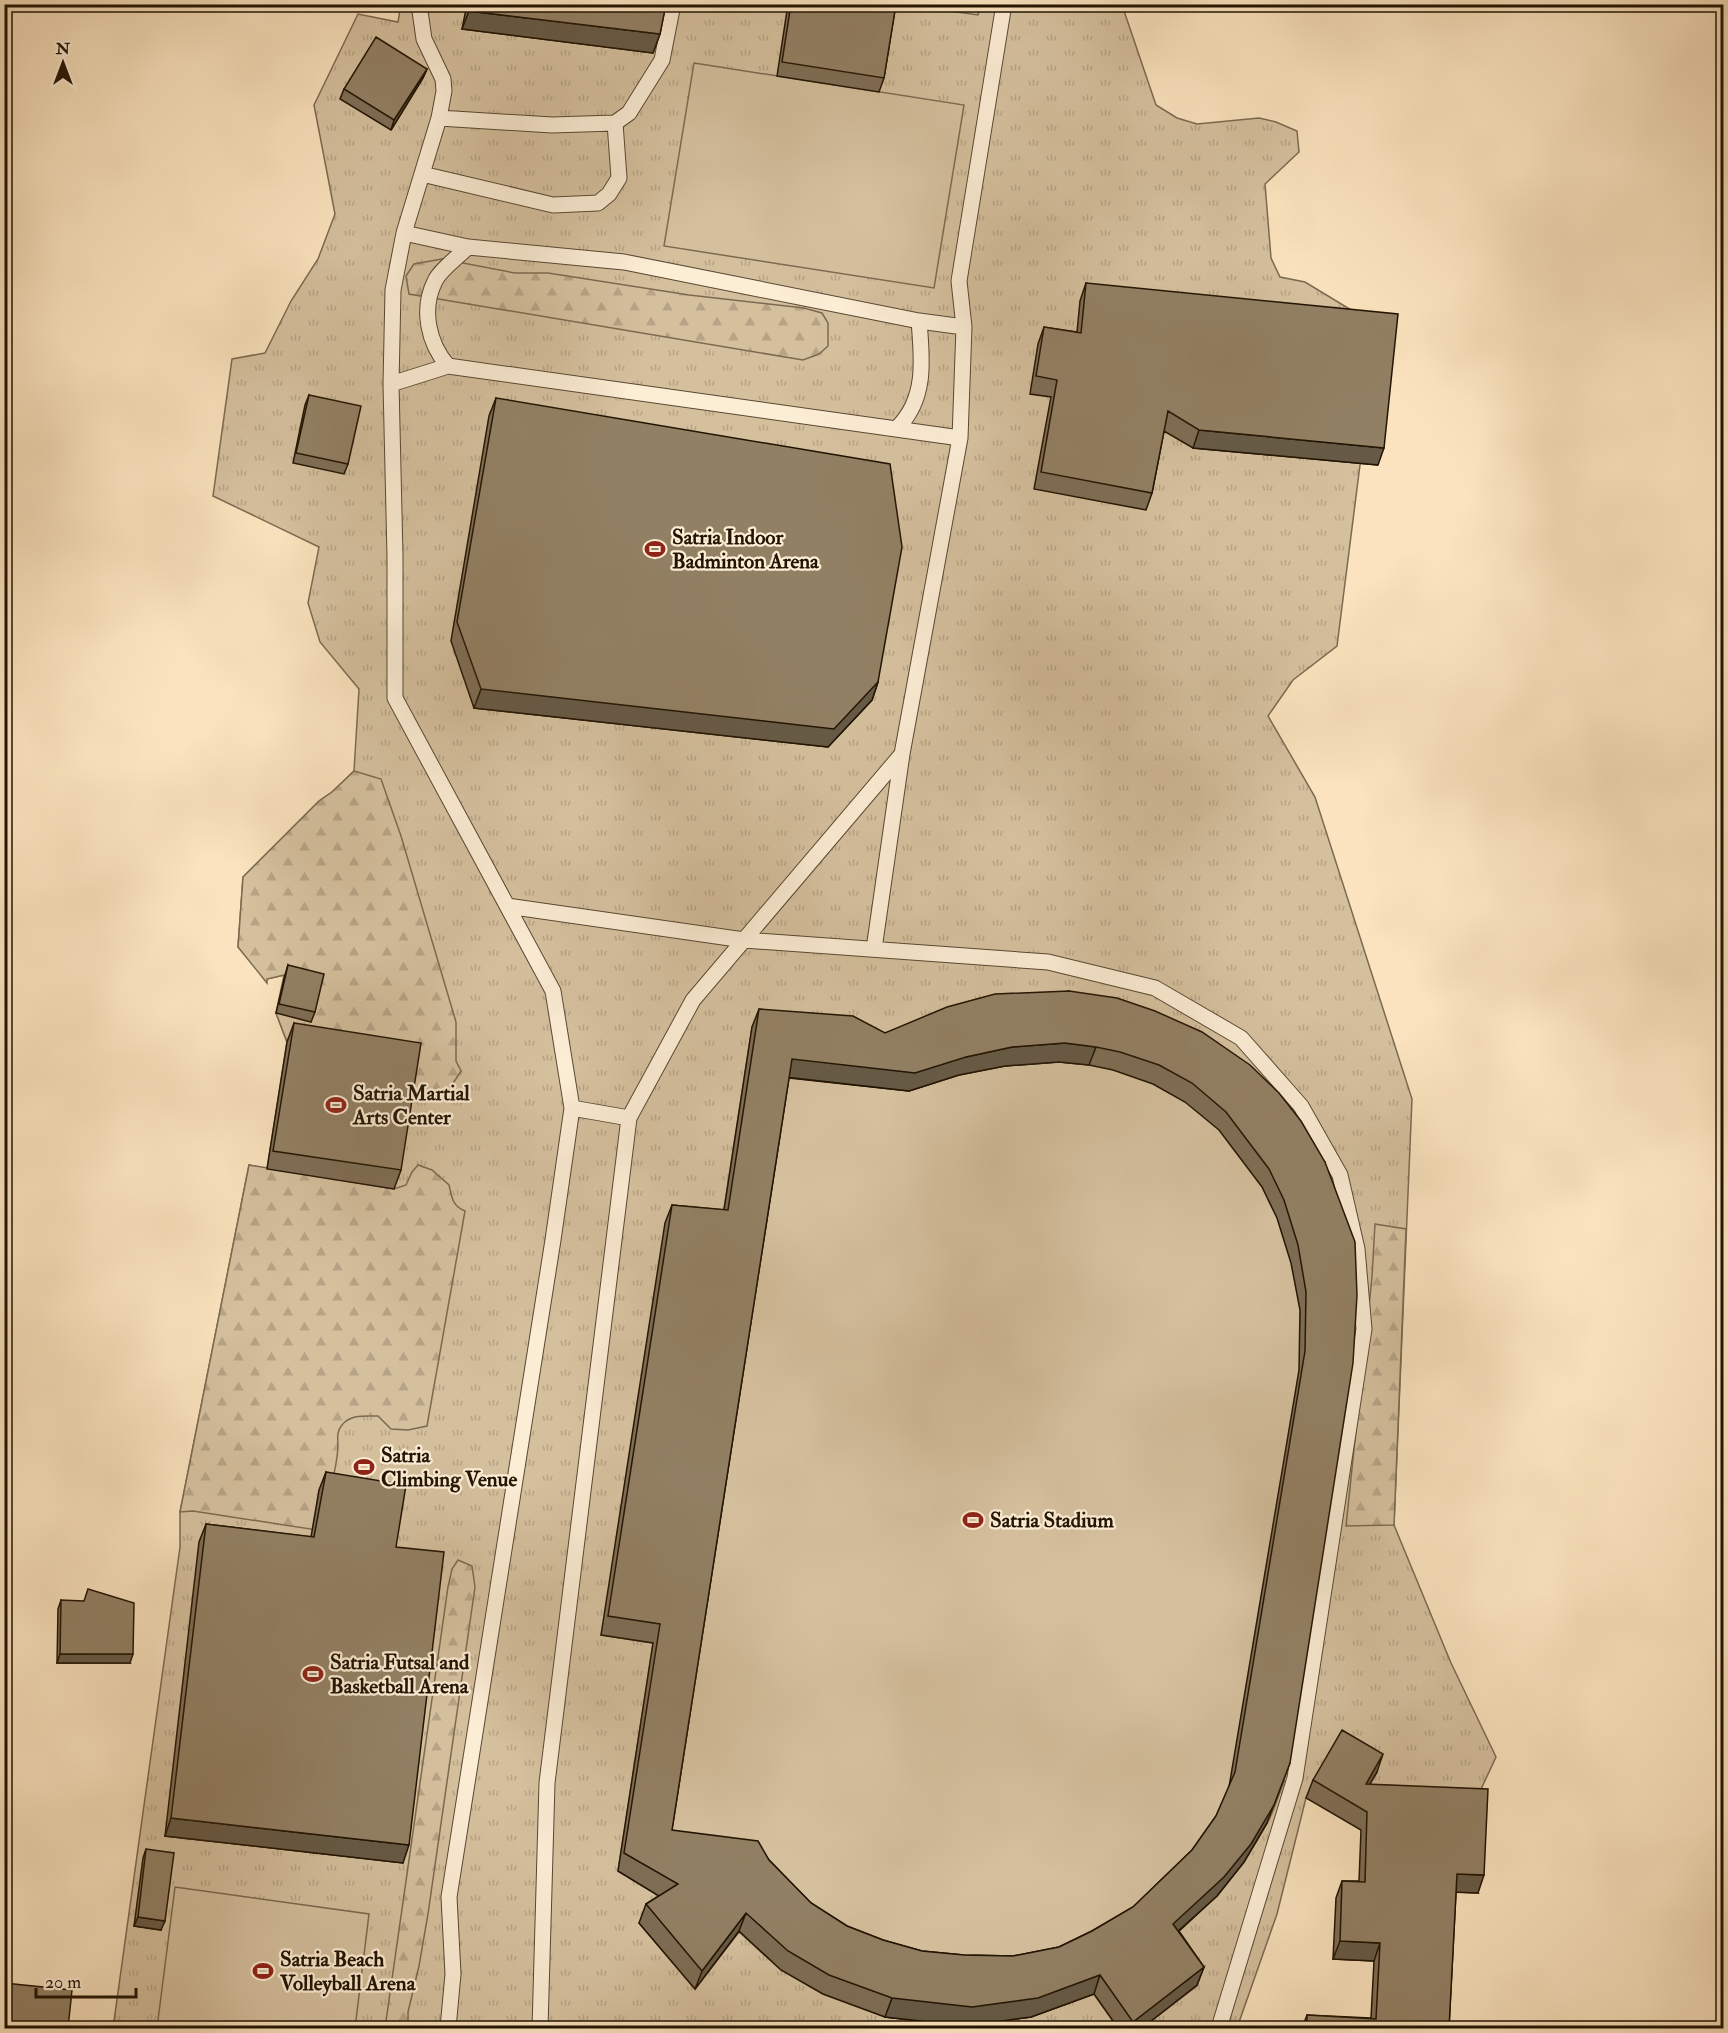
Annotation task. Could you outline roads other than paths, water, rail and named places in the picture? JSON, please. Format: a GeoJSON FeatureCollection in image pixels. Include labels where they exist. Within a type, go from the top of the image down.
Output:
{"type":"FeatureCollection","features":[{"type":"Feature","properties":{"kind":"lane"},"geometry":{"type":"LineString","coordinates":[[419,4],[424,39],[443,79],[444,91],[439,118],[404,233],[393,290],[391,384],[395,556],[395,698],[553,991],[572,1108],[449,1897],[453,1974],[448,2028]]}},
{"type":"Feature","properties":{"kind":"lane"},"geometry":{"type":"LineString","coordinates":[[439,118],[511,124],[615,123],[629,113],[662,60],[673,4]]}},
{"type":"Feature","properties":{"kind":"lane"},"geometry":{"type":"LineString","coordinates":[[874,949],[902,754],[960,438],[964,327],[959,281],[1004,4]]}},
{"type":"Feature","properties":{"kind":"lane"},"geometry":{"type":"LineString","coordinates":[[422,174],[553,205],[598,203],[609,194],[619,178],[615,123]]}},
{"type":"Feature","properties":{"kind":"lane"},"geometry":{"type":"LineString","coordinates":[[404,233],[468,247],[624,262],[919,321],[964,327]]}},
{"type":"Feature","properties":{"kind":"lane"},"geometry":{"type":"LineString","coordinates":[[448,366],[440,357],[429,330],[427,305],[435,279],[468,247]]}},
{"type":"Feature","properties":{"kind":"lane"},"geometry":{"type":"LineString","coordinates":[[898,428],[915,401],[923,368],[919,321]]}},
{"type":"Feature","properties":{"kind":"lane"},"geometry":{"type":"LineString","coordinates":[[391,384],[448,366],[960,438]]}},
{"type":"Feature","properties":{"kind":"lane"},"geometry":{"type":"LineString","coordinates":[[540,2028],[547,1783],[629,1118],[693,1000],[902,754]]}},
{"type":"Feature","properties":{"kind":"lane"},"geometry":{"type":"LineString","coordinates":[[507,906],[744,940],[1048,962],[1155,988],[1241,1038],[1301,1106],[1340,1175],[1358,1249],[1364,1329],[1295,1778],[1219,2028]]}},
{"type":"Feature","properties":{"kind":"lane"},"geometry":{"type":"LineString","coordinates":[[572,1108],[629,1118]]}},
{"type":"Feature","properties":{"kind":"place","name":"Satria Indoor Badminton Arena"},"geometry":{"type":"Point","coordinates":[655,549]}},
{"type":"Feature","properties":{"kind":"place","name":"Satria Martial Arts Center"},"geometry":{"type":"Point","coordinates":[336,1105]}},
{"type":"Feature","properties":{"kind":"place","name":"Satria Climbing Venue"},"geometry":{"type":"Point","coordinates":[364,1467]}},
{"type":"Feature","properties":{"kind":"place","name":"Satria Stadium"},"geometry":{"type":"Point","coordinates":[973,1520]}},
{"type":"Feature","properties":{"kind":"place","name":"Satria Futsal and Basketball Arena"},"geometry":{"type":"Point","coordinates":[313,1674]}},
{"type":"Feature","properties":{"kind":"place","name":"Satria Beach Volleyball Arena"},"geometry":{"type":"Point","coordinates":[263,1971]}}]}
